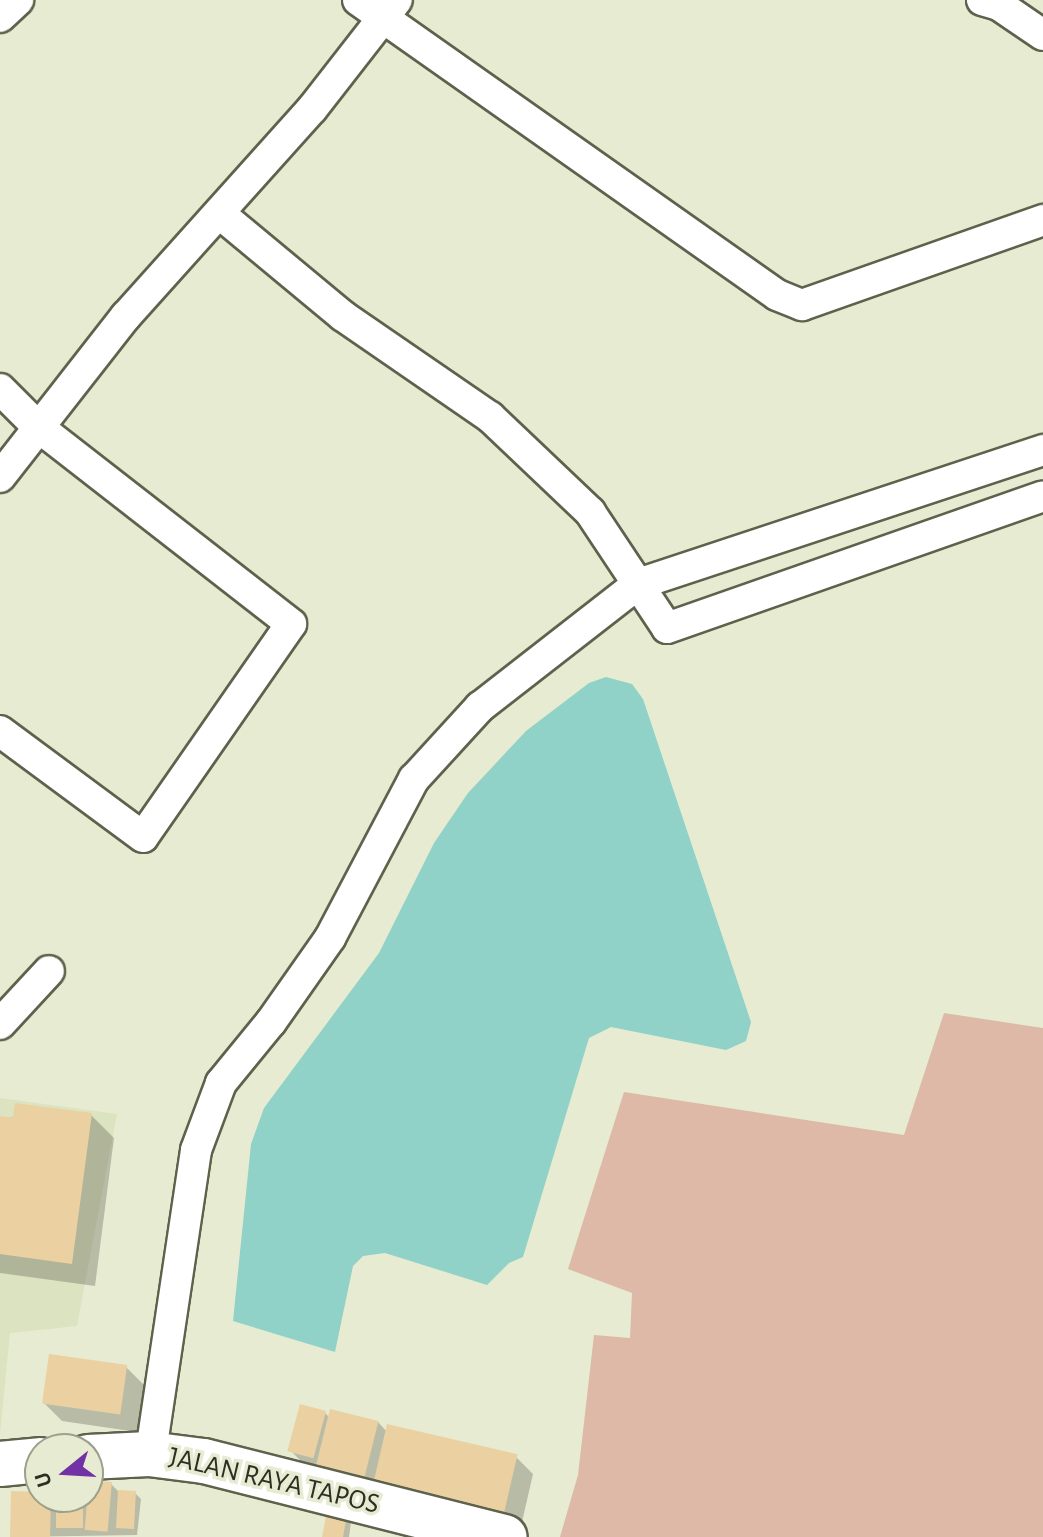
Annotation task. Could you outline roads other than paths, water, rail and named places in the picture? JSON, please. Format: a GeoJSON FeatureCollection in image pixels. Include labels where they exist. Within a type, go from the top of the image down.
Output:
{"type":"FeatureCollection","features":[{"type":"Feature","properties":{"kind":"main road","name":"JALAN RAYA TAPOS"},"geometry":{"type":"LineString","coordinates":[[104,1456],[149,1454],[204,1461],[505,1537]]}},
{"type":"Feature","properties":{"kind":"main road"},"geometry":{"type":"LineString","coordinates":[[0,1464],[24,1462]]}},
{"type":"Feature","properties":{"kind":"street"},"geometry":{"type":"LineString","coordinates":[[0,17],[18,0]]}},
{"type":"Feature","properties":{"kind":"street"},"geometry":{"type":"LineString","coordinates":[[358,0],[391,9],[777,295],[802,305],[1043,220]]}},
{"type":"Feature","properties":{"kind":"street"},"geometry":{"type":"LineString","coordinates":[[982,0],[999,5],[1043,35]]}},
{"type":"Feature","properties":{"kind":"street"},"geometry":{"type":"LineString","coordinates":[[0,477],[126,316],[312,109],[391,9]]}},
{"type":"Feature","properties":{"kind":"street"},"geometry":{"type":"LineString","coordinates":[[219,213],[343,316],[490,417],[590,512],[667,628],[1043,496]]}},
{"type":"Feature","properties":{"kind":"street"},"geometry":{"type":"LineString","coordinates":[[0,389],[37,426],[291,624],[143,837],[0,731]]}},
{"type":"Feature","properties":{"kind":"street"},"geometry":{"type":"LineString","coordinates":[[153,1438],[196,1150],[221,1083],[271,1022],[330,938],[414,779],[480,707],[638,584],[1043,450]]}},
{"type":"Feature","properties":{"kind":"street"},"geometry":{"type":"LineString","coordinates":[[0,1024],[49,971]]}},
{"type":"Feature","properties":{"kind":"water"},"geometry":{"type":"Polygon","coordinates":[[[606,677],[632,684],[643,699],[751,1022],[746,1041],[726,1050],[611,1027],[589,1038],[523,1257],[509,1263],[487,1285],[385,1253],[363,1256],[353,1266],[335,1352],[233,1321],[251,1144],[264,1108],[379,953],[434,843],[468,793],[526,731],[589,683],[606,677]]]}}]}
